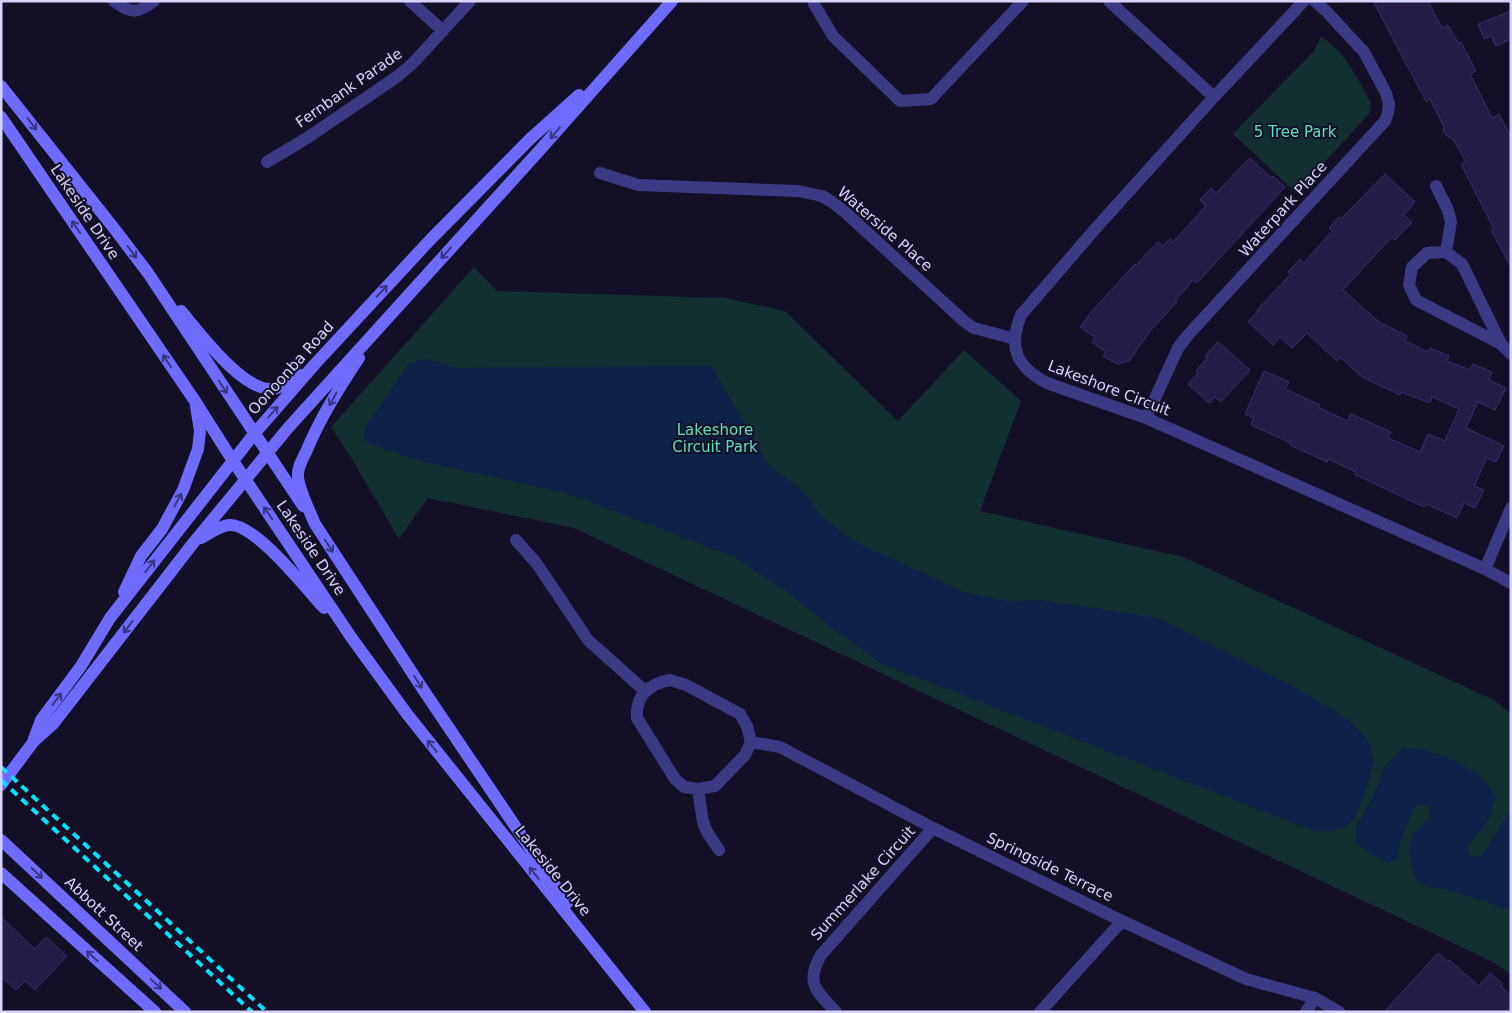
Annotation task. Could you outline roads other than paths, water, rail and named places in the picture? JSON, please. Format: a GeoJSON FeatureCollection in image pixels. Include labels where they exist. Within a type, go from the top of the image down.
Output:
{"type":"FeatureCollection","features":[{"type":"Feature","properties":{"kind":"street"},"geometry":{"type":"LineString","coordinates":[[114,1],[133,12],[147,7],[154,1]]}},
{"type":"Feature","properties":{"kind":"street"},"geometry":{"type":"LineString","coordinates":[[410,1],[442,31]]}},
{"type":"Feature","properties":{"kind":"street","name":"Fernbank Parade"},"geometry":{"type":"LineString","coordinates":[[266,162],[307,138],[398,76],[413,64],[470,1]]}},
{"type":"Feature","properties":{"kind":"street","name":"Oonoonba Road"},"geometry":{"type":"LineString","coordinates":[[1,785],[34,741],[53,724],[194,542],[266,453],[533,158],[672,1]]}},
{"type":"Feature","properties":{"kind":"street"},"geometry":{"type":"LineString","coordinates":[[814,4],[833,36],[900,101],[931,99],[1023,1]]}},
{"type":"Feature","properties":{"kind":"street"},"geometry":{"type":"LineString","coordinates":[[1109,1],[1214,97]]}},
{"type":"Feature","properties":{"kind":"street"},"geometry":{"type":"LineString","coordinates":[[1015,339],[1016,327],[1021,315],[1096,228],[1214,97],[1304,1]]}},
{"type":"Feature","properties":{"kind":"street","name":"Waterpark Place"},"geometry":{"type":"LineString","coordinates":[[1146,418],[1178,348],[1385,121],[1389,104],[1386,94],[1364,52],[1326,10],[1315,1]]}},
{"type":"Feature","properties":{"kind":"street","name":"Oonoonba Road"},"geometry":{"type":"LineString","coordinates":[[34,741],[41,720],[81,666],[110,618],[254,434],[315,364],[450,220],[530,140],[622,56]]}},
{"type":"Feature","properties":{"kind":"street","name":"Lakeside Drive"},"geometry":{"type":"LineString","coordinates":[[1,86],[148,274],[424,691],[619,979]]}},
{"type":"Feature","properties":{"kind":"street","name":"Lakeside Drive"},"geometry":{"type":"LineString","coordinates":[[1,117],[195,401],[351,638],[407,714],[645,1012]]}},
{"type":"Feature","properties":{"kind":"street","name":"Waterside Place"},"geometry":{"type":"LineString","coordinates":[[600,173],[638,185],[798,191],[822,196],[846,213],[965,322],[974,328],[1015,339]]}},
{"type":"Feature","properties":{"kind":"street"},"geometry":{"type":"LineString","coordinates":[[1436,186],[1448,210],[1450,222],[1446,252]]}},
{"type":"Feature","properties":{"kind":"street"},"geometry":{"type":"LineString","coordinates":[[1501,344],[1462,264],[1446,252],[1427,253],[1412,267],[1409,285],[1416,300],[1501,344],[1511,354]]}},
{"type":"Feature","properties":{"kind":"street"},"geometry":{"type":"LineString","coordinates":[[148,274],[227,364],[259,388],[273,389],[284,386],[315,364]]}},
{"type":"Feature","properties":{"kind":"street","name":"Lakeside Drive"},"geometry":{"type":"LineString","coordinates":[[315,524],[298,478],[298,468],[315,430],[339,388],[389,315]]}},
{"type":"Feature","properties":{"kind":"street","name":"Lakeshore Circuit"},"geometry":{"type":"LineString","coordinates":[[1015,339],[1017,353],[1023,365],[1034,376],[1146,418],[1485,568],[1511,583]]}},
{"type":"Feature","properties":{"kind":"street"},"geometry":{"type":"LineString","coordinates":[[110,618],[141,556],[162,530],[183,490],[198,449],[200,431],[195,401]]}},
{"type":"Feature","properties":{"kind":"street"},"geometry":{"type":"LineString","coordinates":[[1485,568],[1511,508]]}},
{"type":"Feature","properties":{"kind":"street"},"geometry":{"type":"LineString","coordinates":[[194,542],[219,528],[230,525],[242,528],[261,540],[351,638]]}},
{"type":"Feature","properties":{"kind":"street"},"geometry":{"type":"LineString","coordinates":[[516,540],[536,564],[588,640],[646,691]]}},
{"type":"Feature","properties":{"kind":"street"},"geometry":{"type":"LineString","coordinates":[[670,680],[686,685],[740,714],[747,726],[751,742],[745,755],[715,786],[698,789],[684,787],[675,779],[637,718],[636,709],[646,691],[656,682],[670,680]]}},
{"type":"Feature","properties":{"kind":"street","name":"Springside Terrace"},"geometry":{"type":"LineString","coordinates":[[751,742],[780,747],[933,828],[1246,979],[1314,998],[1339,1012]]}},
{"type":"Feature","properties":{"kind":"street"},"geometry":{"type":"LineString","coordinates":[[698,789],[703,822],[719,850]]}},
{"type":"Feature","properties":{"kind":"street","name":"Summerlake Circuit"},"geometry":{"type":"LineString","coordinates":[[836,1012],[822,998],[816,988],[813,981],[815,966],[821,955],[933,828]]}},
{"type":"Feature","properties":{"kind":"street","name":"Abbott Street"},"geometry":{"type":"LineString","coordinates":[[1,840],[185,1012]]}},
{"type":"Feature","properties":{"kind":"street"},"geometry":{"type":"LineString","coordinates":[[1,873],[155,1012]]}},
{"type":"Feature","properties":{"kind":"street"},"geometry":{"type":"LineString","coordinates":[[1040,1012],[1122,920]]}},
{"type":"Feature","properties":{"kind":"street"},"geometry":{"type":"LineString","coordinates":[[1306,1012],[1314,998]]}},
{"type":"Feature","properties":{"kind":"water"},"geometry":{"type":"Polygon","coordinates":[[[427,359],[457,368],[711,366],[769,465],[804,492],[820,515],[844,534],[867,548],[960,591],[1005,601],[1041,600],[1158,618],[1294,687],[1349,720],[1365,736],[1371,748],[1374,762],[1357,814],[1346,827],[1333,831],[1314,831],[882,664],[834,630],[786,591],[734,557],[567,493],[425,462],[369,444],[363,438],[366,426],[409,363],[427,359]]]}},
{"type":"Feature","properties":{"kind":"water"},"geometry":{"type":"Polygon","coordinates":[[[1404,748],[1423,749],[1454,760],[1477,773],[1496,797],[1488,820],[1468,847],[1470,855],[1478,858],[1484,853],[1511,809],[1511,910],[1444,889],[1428,887],[1417,881],[1411,862],[1410,843],[1417,829],[1431,818],[1429,806],[1416,805],[1399,843],[1398,859],[1388,863],[1369,853],[1356,843],[1357,825],[1374,794],[1385,765],[1404,748]]]}},
{"type":"Feature","properties":{"kind":"railway"},"geometry":{"type":"LineString","coordinates":[[1,767],[267,1012]]}},
{"type":"Feature","properties":{"kind":"railway"},"geometry":{"type":"LineString","coordinates":[[1,780],[252,1012]]}},
{"type":"Feature","properties":{"kind":"park label","name":"5 Tree Park"},"geometry":{"type":"Point","coordinates":[1295,132]}},
{"type":"Feature","properties":{"kind":"park label","name":"Lakeshore Circuit Park"},"geometry":{"type":"Point","coordinates":[715,438]}}]}
